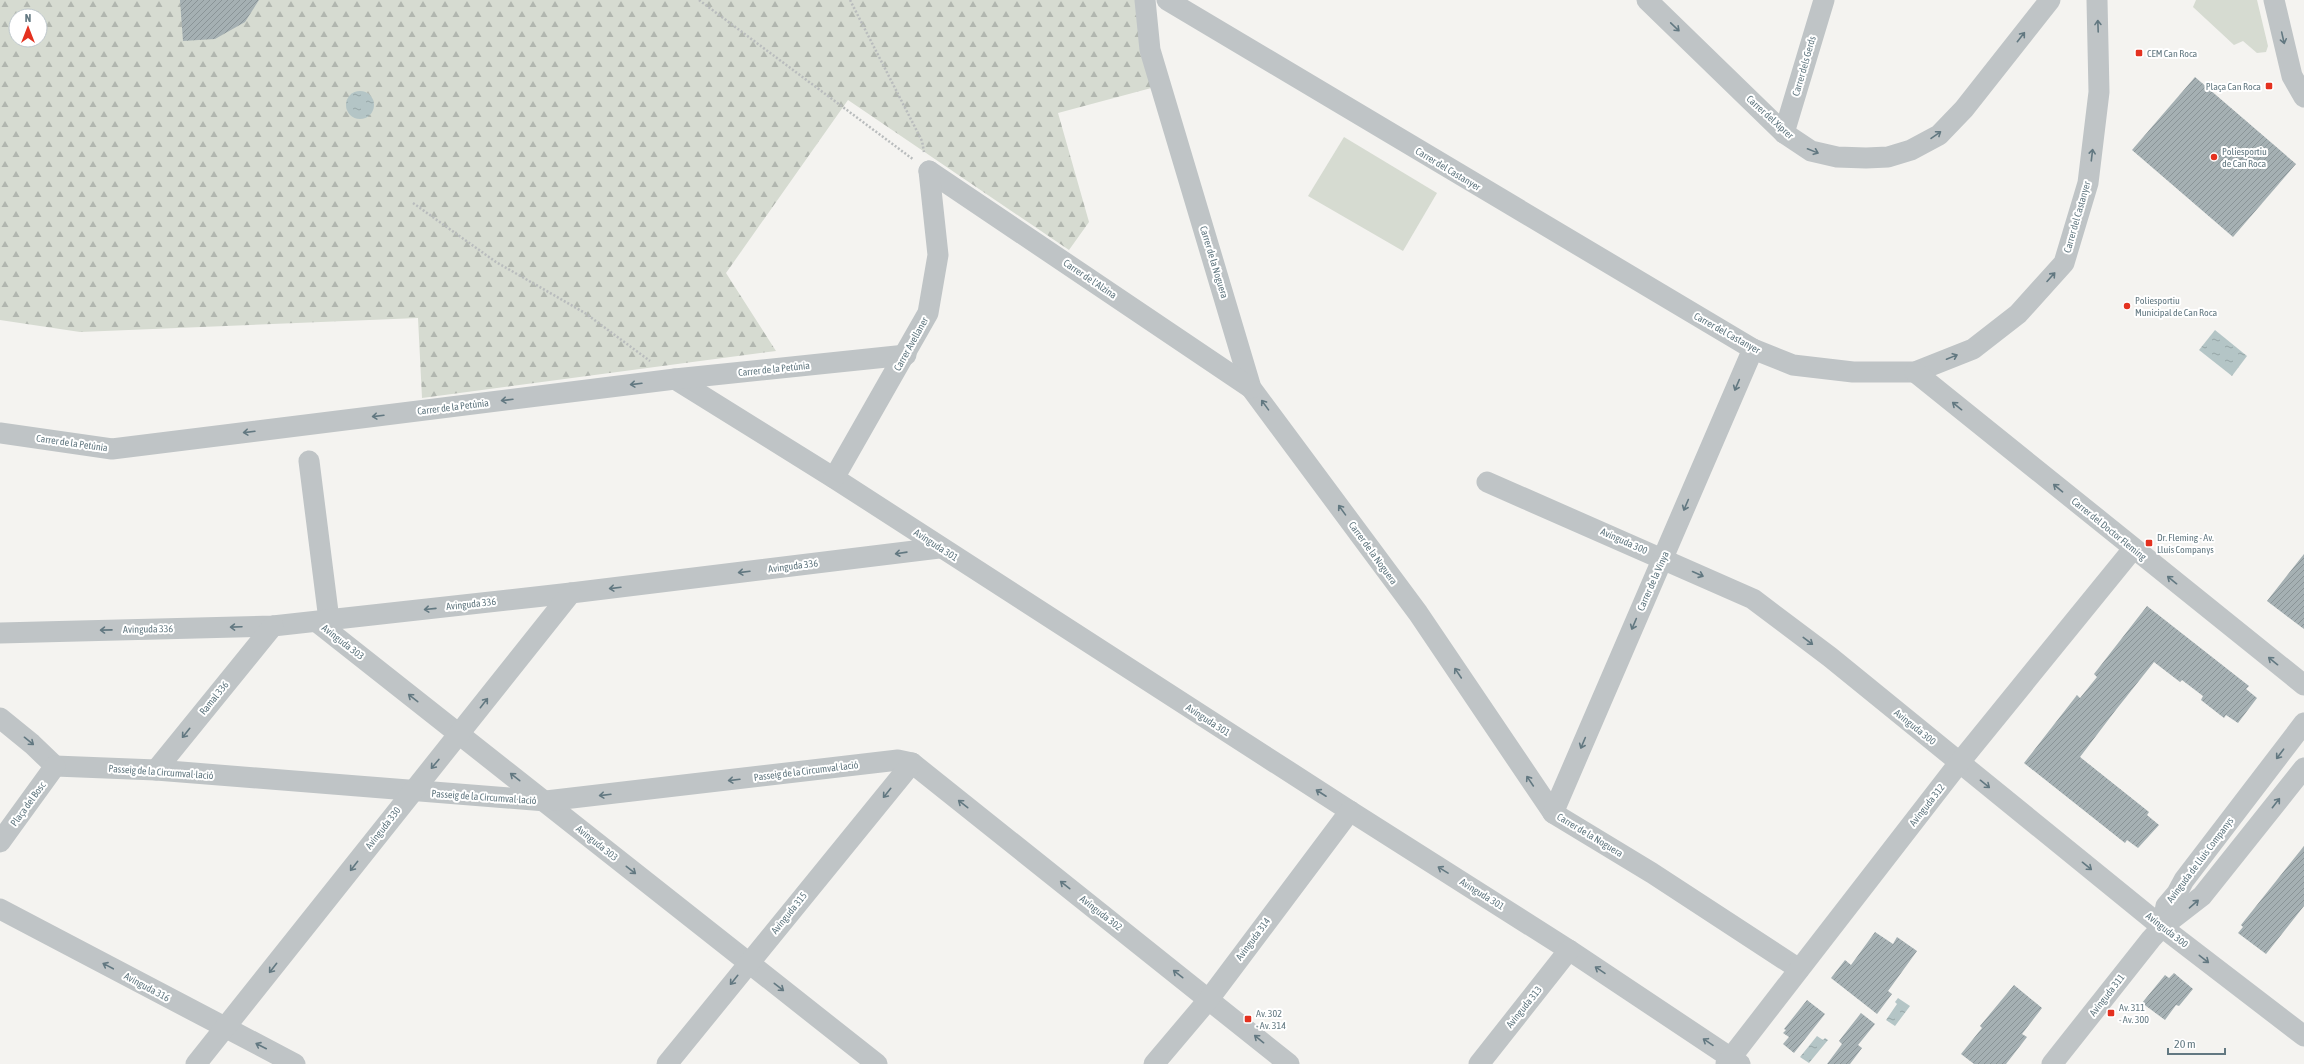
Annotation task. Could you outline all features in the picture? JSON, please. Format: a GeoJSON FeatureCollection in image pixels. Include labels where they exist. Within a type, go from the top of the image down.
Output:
{"type":"FeatureCollection","features":[{"type":"Feature","properties":{"kind":"street","name":"Carrer de la Noguera"},"geometry":{"type":"LineString","coordinates":[[1145,0],[1150,50],[1252,388],[1418,614],[1553,812],[1652,873],[1799,969]]}},
{"type":"Feature","properties":{"kind":"street","name":"Carrer del Castanyer"},"geometry":{"type":"LineString","coordinates":[[1167,0],[1753,349],[1793,365],[1853,372],[1915,372],[1973,349],[2018,314],[2064,263],[2088,183],[2099,92],[2097,0]]}},
{"type":"Feature","properties":{"kind":"street","name":"Carrer del Xiprer"},"geometry":{"type":"LineString","coordinates":[[1647,0],[1784,133],[1810,152],[1837,158],[1888,157],[1911,150],[1939,135],[1964,110],[2050,0]]}},
{"type":"Feature","properties":{"kind":"street","name":"Carrer dels Gerds"},"geometry":{"type":"LineString","coordinates":[[1784,133],[1824,0]]}},
{"type":"Feature","properties":{"kind":"street"},"geometry":{"type":"LineString","coordinates":[[2274,0],[2292,76],[2304,97]]}},
{"type":"Feature","properties":{"kind":"street","name":"Carrer Avellaner"},"geometry":{"type":"LineString","coordinates":[[834,478],[906,355],[928,313],[938,255],[929,171]]}},
{"type":"Feature","properties":{"kind":"street","name":"Carrer de l'Alzina"},"geometry":{"type":"LineString","coordinates":[[929,171],[1252,388]]}},
{"type":"Feature","properties":{"kind":"street","name":"Carrer de la Vinya"},"geometry":{"type":"LineString","coordinates":[[1553,812],[1753,349]]}},
{"type":"Feature","properties":{"kind":"street","name":"Carrer de la Petúnia"},"geometry":{"type":"LineString","coordinates":[[0,433],[112,449],[675,379],[906,355]]}},
{"type":"Feature","properties":{"kind":"street","name":"Carrer del Doctor Fleming"},"geometry":{"type":"LineString","coordinates":[[1915,372],[2133,549],[2304,685]]}},
{"type":"Feature","properties":{"kind":"street","name":"Avinguda 301"},"geometry":{"type":"LineString","coordinates":[[675,379],[834,478],[939,548],[1570,950],[1732,1062]]}},
{"type":"Feature","properties":{"kind":"street"},"geometry":{"type":"LineString","coordinates":[[309,461],[323,621]]}},
{"type":"Feature","properties":{"kind":"street","name":"Avinguda 300"},"geometry":{"type":"LineString","coordinates":[[1488,482],[1753,599],[1830,657],[2162,927],[2304,1036]]}},
{"type":"Feature","properties":{"kind":"street","name":"Avinguda 336"},"geometry":{"type":"LineString","coordinates":[[0,633],[273,626],[571,593],[939,548]]}},
{"type":"Feature","properties":{"kind":"street","name":"Avinguda 312"},"geometry":{"type":"LineString","coordinates":[[1732,1062],[1799,969],[1959,763],[2133,549]]}},
{"type":"Feature","properties":{"kind":"street","name":"Avinguda 330"},"geometry":{"type":"LineString","coordinates":[[196,1064],[571,593]]}},
{"type":"Feature","properties":{"kind":"street","name":"Avinguda 303"},"geometry":{"type":"LineString","coordinates":[[323,621],[460,734],[877,1064]]}},
{"type":"Feature","properties":{"kind":"street","name":"Ramal 336"},"geometry":{"type":"LineString","coordinates":[[156,770],[273,626]]}},
{"type":"Feature","properties":{"kind":"street"},"geometry":{"type":"LineString","coordinates":[[0,718],[32,744],[55,766]]}},
{"type":"Feature","properties":{"kind":"street","name":"Avinguda de Lluis Companys"},"geometry":{"type":"LineString","coordinates":[[2162,927],[2166,906],[2177,893],[2184,880],[2304,723]]}},
{"type":"Feature","properties":{"kind":"street","name":"Passeig de la Circumval·lació"},"geometry":{"type":"LineString","coordinates":[[55,766],[156,770],[412,792],[546,801],[898,760],[912,763]]}},
{"type":"Feature","properties":{"kind":"street","name":"Avinguda 315"},"geometry":{"type":"LineString","coordinates":[[667,1064],[912,763]]}},
{"type":"Feature","properties":{"kind":"street","name":"Avinguda 302"},"geometry":{"type":"LineString","coordinates":[[912,763],[1209,998],[1289,1064]]}},
{"type":"Feature","properties":{"kind":"street","name":"Plaça del Bosc"},"geometry":{"type":"LineString","coordinates":[[0,842],[55,766]]}},
{"type":"Feature","properties":{"kind":"street","name":"Avinguda de Lluis Companys"},"geometry":{"type":"LineString","coordinates":[[2162,927],[2192,906],[2202,896],[2304,768]]}},
{"type":"Feature","properties":{"kind":"street","name":"Avinguda 314"},"geometry":{"type":"LineString","coordinates":[[1154,1064],[1209,998],[1350,811]]}},
{"type":"Feature","properties":{"kind":"street","name":"Avinguda 316"},"geometry":{"type":"LineString","coordinates":[[0,909],[295,1064]]}},
{"type":"Feature","properties":{"kind":"street","name":"Avinguda 311"},"geometry":{"type":"LineString","coordinates":[[2052,1064],[2162,927]]}},
{"type":"Feature","properties":{"kind":"street","name":"Avinguda 313"},"geometry":{"type":"LineString","coordinates":[[1479,1064],[1570,950]]}},
{"type":"Feature","properties":{"kind":"path"},"geometry":{"type":"LineString","coordinates":[[699,0],[929,171]]}},
{"type":"Feature","properties":{"kind":"path"},"geometry":{"type":"LineString","coordinates":[[850,0],[922,141],[929,171]]}},
{"type":"Feature","properties":{"kind":"path"},"geometry":{"type":"LineString","coordinates":[[413,203],[496,262],[585,313],[675,379]]}},
{"type":"Feature","properties":{"kind":"green space"},"geometry":{"type":"Polygon","coordinates":[[[0,0],[1137,0],[1155,87],[1058,113],[1089,222],[1069,250],[848,100],[726,273],[776,351],[422,398],[418,318],[80,332],[0,320],[0,0]]]}},
{"type":"Feature","properties":{"kind":"green space"},"geometry":{"type":"Polygon","coordinates":[[[2196,0],[2257,0],[2268,46],[2266,52],[2257,53],[2243,41],[2234,45],[2193,7],[2196,0]]]}},
{"type":"Feature","properties":{"kind":"green space"},"geometry":{"type":"Polygon","coordinates":[[[1344,137],[1437,193],[1403,251],[1308,196],[1344,137]]]}},
{"type":"Feature","properties":{"kind":"water"},"geometry":{"type":"Polygon","coordinates":[[[360,91],[370,95],[374,105],[370,115],[360,119],[350,115],[346,105],[350,95],[360,91]]]}},
{"type":"Feature","properties":{"kind":"water"},"geometry":{"type":"Polygon","coordinates":[[[2215,330],[2247,356],[2232,376],[2199,350],[2215,330]]]}},
{"type":"Feature","properties":{"kind":"water"},"geometry":{"type":"Polygon","coordinates":[[[1898,998],[1910,1006],[1895,1026],[1886,1020],[1897,1004],[1895,1002],[1898,998]]]}},
{"type":"Feature","properties":{"kind":"water"},"geometry":{"type":"Polygon","coordinates":[[[1817,1036],[1823,1040],[1825,1038],[1828,1040],[1809,1063],[1800,1057],[1817,1036]]]}},
{"type":"Feature","properties":{"kind":"building"},"geometry":{"type":"Polygon","coordinates":[[[180,0],[259,0],[245,22],[215,39],[183,41],[180,0]]]}},
{"type":"Feature","properties":{"kind":"building","name":"Poliesportiu de Can Roca"},"geometry":{"type":"Polygon","coordinates":[[[2195,77],[2296,164],[2233,237],[2132,150],[2195,77]]]}},
{"type":"Feature","properties":{"kind":"building"},"geometry":{"type":"Polygon","coordinates":[[[2304,554],[2304,629],[2267,601],[2304,554]]]}},
{"type":"Feature","properties":{"kind":"building"},"geometry":{"type":"Polygon","coordinates":[[[2147,606],[2249,686],[2246,689],[2257,698],[2238,723],[2226,715],[2224,718],[2201,700],[2203,696],[2182,680],[2180,682],[2154,662],[2115,711],[2080,757],[2149,812],[2147,815],[2159,825],[2138,848],[2127,840],[2125,843],[2024,763],[2077,695],[2080,698],[2097,677],[2094,674],[2147,606]]]}},
{"type":"Feature","properties":{"kind":"building"},"geometry":{"type":"Polygon","coordinates":[[[2304,846],[2304,906],[2266,954],[2238,933],[2243,927],[2241,925],[2304,846]]]}},
{"type":"Feature","properties":{"kind":"building"},"geometry":{"type":"Polygon","coordinates":[[[1875,932],[1893,944],[1897,937],[1917,951],[1888,991],[1892,994],[1877,1014],[1831,978],[1845,960],[1851,965],[1875,932]]]}},
{"type":"Feature","properties":{"kind":"building"},"geometry":{"type":"Polygon","coordinates":[[[2174,973],[2193,989],[2179,1006],[2176,1005],[2165,1020],[2142,1003],[2165,975],[2169,978],[2174,973]]]}},
{"type":"Feature","properties":{"kind":"building"},"geometry":{"type":"Polygon","coordinates":[[[2014,985],[2042,1008],[2022,1034],[2027,1037],[2006,1064],[1974,1064],[1961,1054],[1982,1028],[1980,1026],[2014,985]]]}},
{"type":"Feature","properties":{"kind":"building"},"geometry":{"type":"Polygon","coordinates":[[[1807,1000],[1825,1014],[1794,1053],[1783,1044],[1789,1037],[1783,1033],[1786,1030],[1784,1029],[1807,1000]]]}},
{"type":"Feature","properties":{"kind":"building"},"geometry":{"type":"Polygon","coordinates":[[[1861,1013],[1875,1024],[1858,1045],[1862,1048],[1850,1064],[1827,1064],[1842,1044],[1839,1041],[1861,1013]]]}},
{"type":"Feature","properties":{"kind":"place","name":"CEM Can Roca"},"geometry":{"type":"Point","coordinates":[2139,53]}},
{"type":"Feature","properties":{"kind":"place","name":"Plaça Can Roca"},"geometry":{"type":"Point","coordinates":[2269,86]}},
{"type":"Feature","properties":{"kind":"place","name":"Poliesportiu de Can Roca"},"geometry":{"type":"Point","coordinates":[2214,157]}},
{"type":"Feature","properties":{"kind":"place","name":"Poliesportiu Municipal de Can Roca"},"geometry":{"type":"Point","coordinates":[2127,306]}},
{"type":"Feature","properties":{"kind":"place","name":"Dr. Fleming - Av. Lluís Companys"},"geometry":{"type":"Point","coordinates":[2149,543]}},
{"type":"Feature","properties":{"kind":"place","name":"Av. 311 - Av. 300"},"geometry":{"type":"Point","coordinates":[2111,1013]}},
{"type":"Feature","properties":{"kind":"place","name":"Av. 302 - Av. 314"},"geometry":{"type":"Point","coordinates":[1248,1019]}}]}
